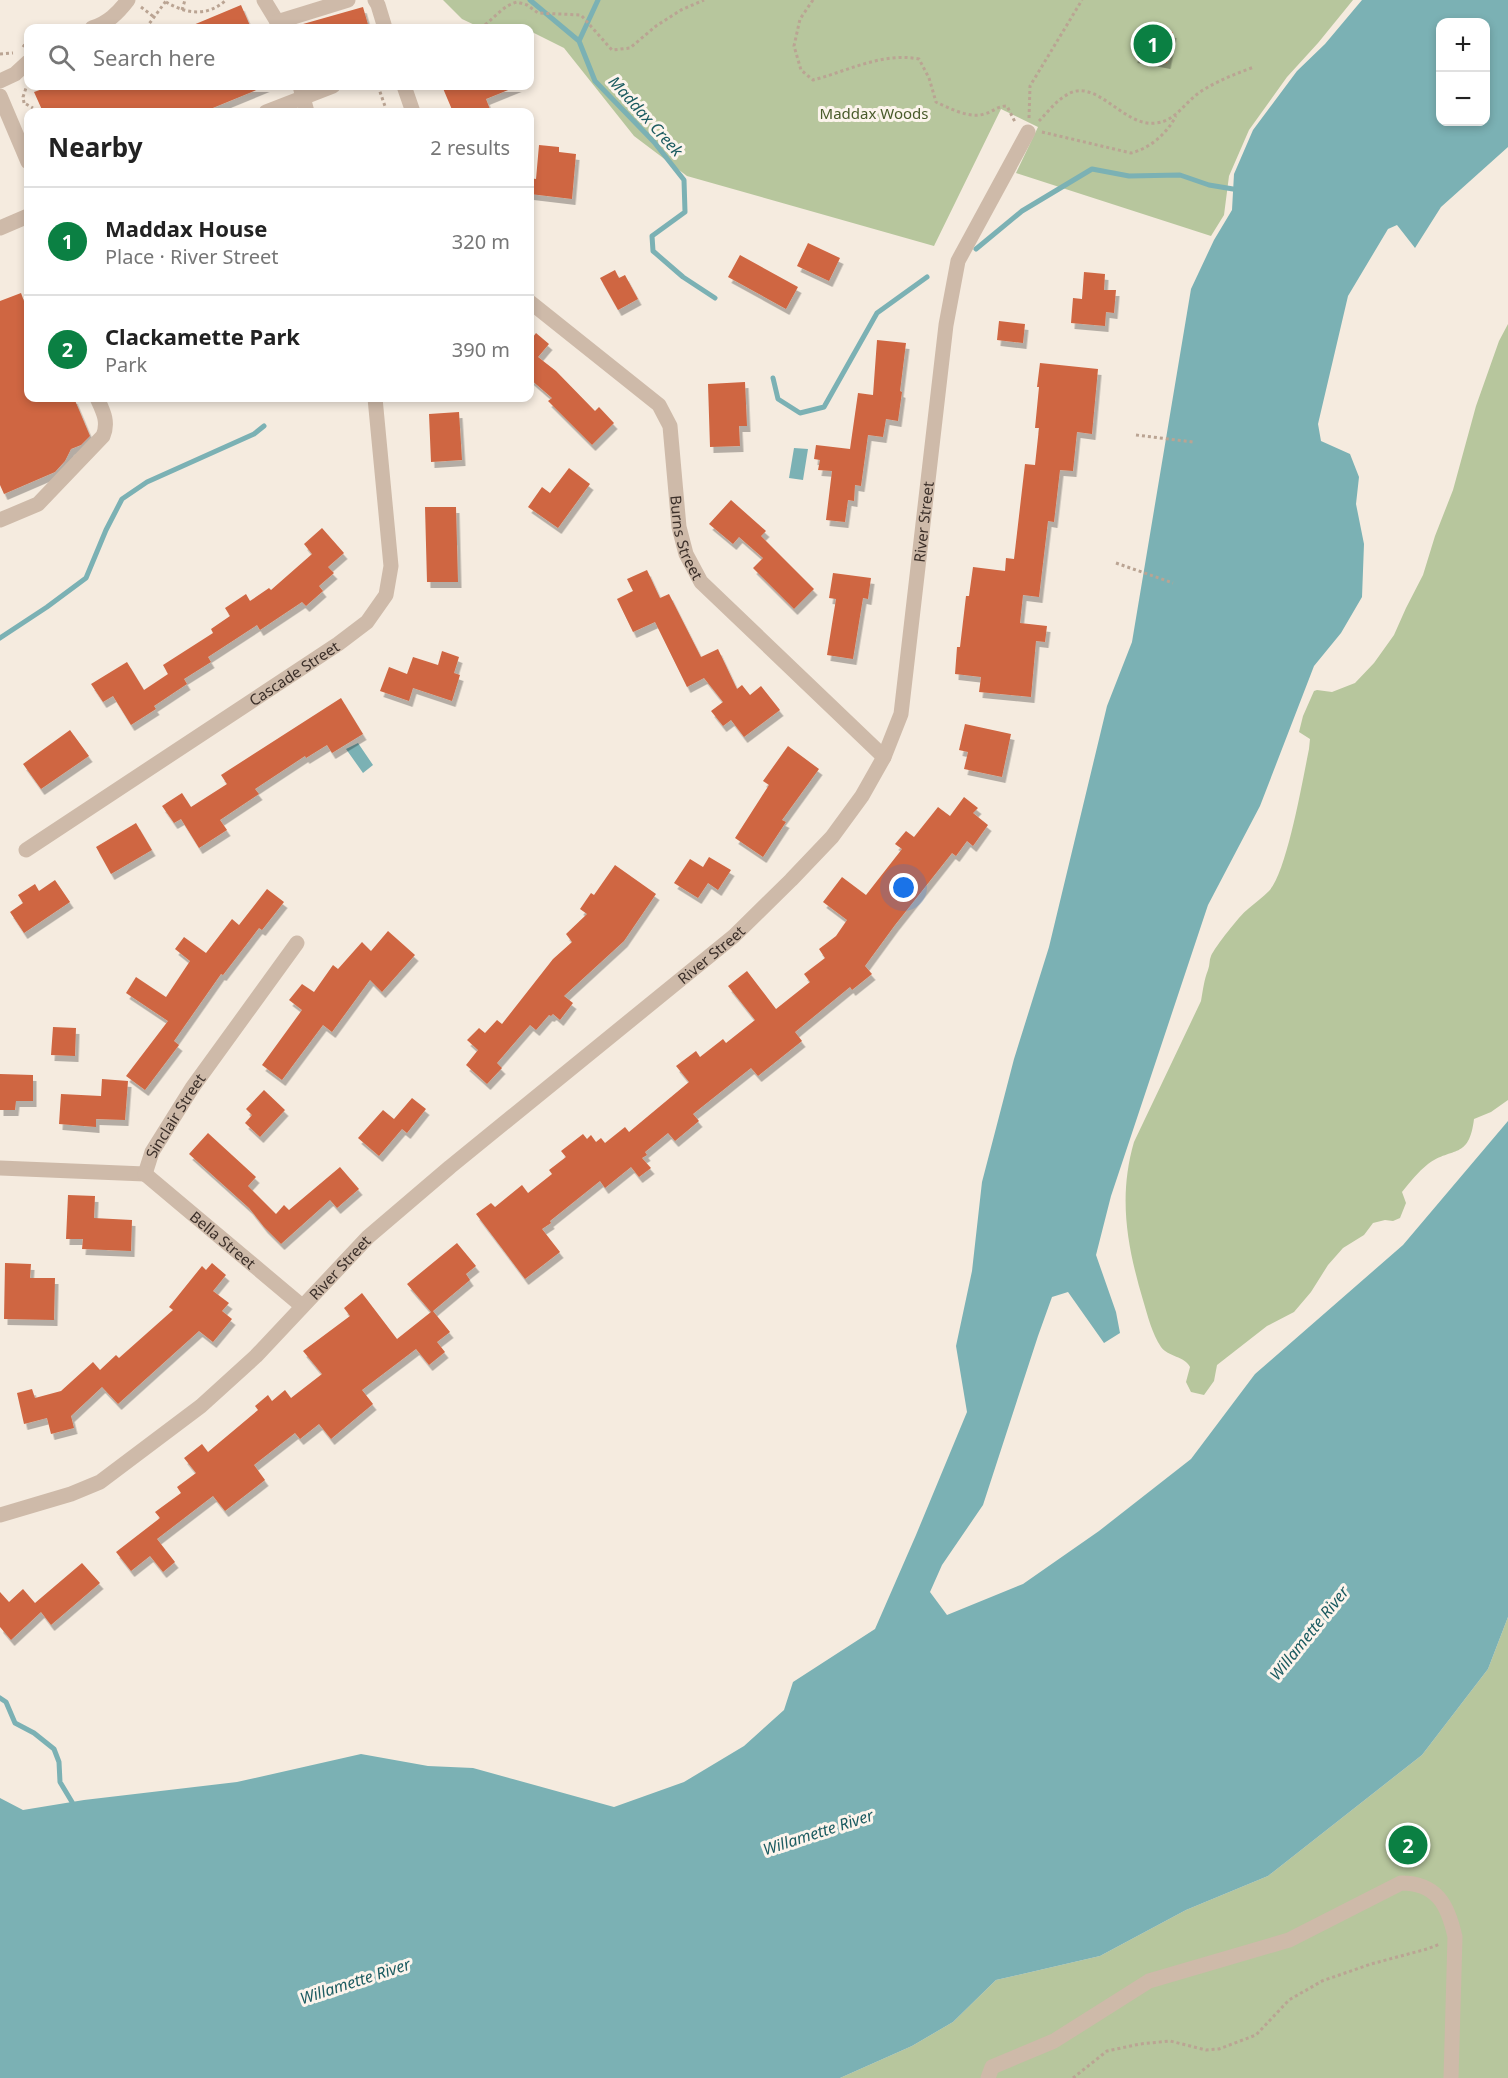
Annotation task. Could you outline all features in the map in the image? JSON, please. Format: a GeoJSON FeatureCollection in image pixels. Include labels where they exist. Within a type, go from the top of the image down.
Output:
{"type":"FeatureCollection","features":[{"type":"Feature","properties":{"kind":"street"},"geometry":{"type":"LineString","coordinates":[[264,0],[278,24]]}},
{"type":"Feature","properties":{"kind":"street"},"geometry":{"type":"LineString","coordinates":[[282,24],[348,0]]}},
{"type":"Feature","properties":{"kind":"street"},"geometry":{"type":"LineString","coordinates":[[375,0],[384,24]]}},
{"type":"Feature","properties":{"kind":"street"},"geometry":{"type":"LineString","coordinates":[[105,24],[133,3]]}},
{"type":"Feature","properties":{"kind":"street"},"geometry":{"type":"LineString","coordinates":[[0,81],[15,74],[24,66]]}},
{"type":"Feature","properties":{"kind":"street"},"geometry":{"type":"LineString","coordinates":[[277,108],[323,90]]}},
{"type":"Feature","properties":{"kind":"street"},"geometry":{"type":"LineString","coordinates":[[405,90],[412,108]]}},
{"type":"Feature","properties":{"kind":"street"},"geometry":{"type":"LineString","coordinates":[[0,96],[24,153]]}},
{"type":"Feature","properties":{"kind":"street","name":"River Street"},"geometry":{"type":"LineString","coordinates":[[0,1515],[71,1494],[100,1482],[201,1406],[256,1356],[368,1237],[450,1167],[734,936],[794,878],[832,837],[862,796],[884,757],[901,714],[946,325],[958,261],[1026,136]]}},
{"type":"Feature","properties":{"kind":"street"},"geometry":{"type":"LineString","coordinates":[[0,228],[24,218]]}},
{"type":"Feature","properties":{"kind":"street","name":"Burns Street"},"geometry":{"type":"LineString","coordinates":[[534,305],[659,405],[670,426],[679,527],[686,554],[701,582],[884,757]]}},
{"type":"Feature","properties":{"kind":"street"},"geometry":{"type":"LineString","coordinates":[[0,520],[38,504],[104,436],[107,429],[106,421],[99,402]]}},
{"type":"Feature","properties":{"kind":"street","name":"Cascade Street"},"geometry":{"type":"LineString","coordinates":[[26,850],[338,644],[367,622],[386,595],[391,566],[375,402]]}},
{"type":"Feature","properties":{"kind":"street","name":"Sinclair Street"},"geometry":{"type":"LineString","coordinates":[[0,1168],[145,1174],[152,1152],[192,1088],[297,943]]}},
{"type":"Feature","properties":{"kind":"street","name":"Bella Street"},"geometry":{"type":"LineString","coordinates":[[145,1174],[302,1306]]}},
{"type":"Feature","properties":{"kind":"street"},"geometry":{"type":"LineString","coordinates":[[988,2078],[992,2067],[1054,2041],[1149,1981],[1289,1940],[1401,1883],[1415,1883],[1429,1890],[1442,1900],[1450,1915],[1455,1937],[1452,2078]]}},
{"type":"Feature","properties":{"kind":"path"},"geometry":{"type":"LineString","coordinates":[[149,24],[167,0],[182,10],[198,12],[212,10],[226,0]]}},
{"type":"Feature","properties":{"kind":"path"},"geometry":{"type":"LineString","coordinates":[[182,10],[185,0]]}},
{"type":"Feature","properties":{"kind":"path"},"geometry":{"type":"LineString","coordinates":[[485,24],[512,3],[517,2],[527,5],[538,13],[581,15],[612,50],[630,48],[656,26],[681,10],[704,0]]}},
{"type":"Feature","properties":{"kind":"path"},"geometry":{"type":"LineString","coordinates":[[813,0],[800,19],[794,46],[801,70],[813,80],[840,73],[863,63],[905,57],[919,59],[929,78],[936,102],[958,112],[983,115],[999,106],[1007,106],[1026,136]]}},
{"type":"Feature","properties":{"kind":"path"},"geometry":{"type":"LineString","coordinates":[[1026,136],[1030,86],[1082,0]]}},
{"type":"Feature","properties":{"kind":"path"},"geometry":{"type":"LineString","coordinates":[[133,3],[154,17]]}},
{"type":"Feature","properties":{"kind":"path"},"geometry":{"type":"LineString","coordinates":[[1026,136],[1066,94],[1082,90],[1096,94],[1124,114],[1153,124],[1167,121],[1178,114],[1198,94],[1215,83],[1254,67]]}},
{"type":"Feature","properties":{"kind":"path"},"geometry":{"type":"LineString","coordinates":[[26,90],[23,97],[25,104],[33,108]]}},
{"type":"Feature","properties":{"kind":"path"},"geometry":{"type":"LineString","coordinates":[[380,90],[386,108]]}},
{"type":"Feature","properties":{"kind":"path"},"geometry":{"type":"LineString","coordinates":[[1026,136],[1048,132],[1131,153],[1140,151],[1161,136],[1170,128],[1178,114]]}},
{"type":"Feature","properties":{"kind":"path"},"geometry":{"type":"LineString","coordinates":[[1136,435],[1193,442]]}},
{"type":"Feature","properties":{"kind":"path"},"geometry":{"type":"LineString","coordinates":[[1116,563],[1173,583]]}},
{"type":"Feature","properties":{"kind":"path"},"geometry":{"type":"LineString","coordinates":[[1073,2078],[1107,2051],[1140,2044],[1170,2042],[1206,2050],[1219,2049],[1256,2035],[1289,2000],[1322,1981],[1371,1964],[1426,1950],[1455,1937]]}},
{"type":"Feature","properties":{"kind":"green space","name":"Maddax Woods"},"geometry":{"type":"Polygon","coordinates":[[[443,0],[1353,0],[1287,77],[1249,130],[1229,176],[1224,215],[1211,236],[1016,173],[1038,127],[1001,109],[934,246],[687,176],[634,136],[564,48],[534,33],[534,24],[473,24],[462,19],[443,0]]]}},
{"type":"Feature","properties":{"kind":"green space"},"geometry":{"type":"Polygon","coordinates":[[[1508,324],[1508,1100],[1491,1112],[1474,1119],[1472,1132],[1464,1147],[1428,1164],[1414,1177],[1402,1192],[1406,1203],[1400,1218],[1373,1223],[1364,1235],[1343,1248],[1294,1312],[1267,1326],[1217,1365],[1214,1381],[1204,1395],[1191,1392],[1186,1382],[1190,1367],[1188,1363],[1161,1347],[1155,1336],[1137,1280],[1126,1221],[1126,1182],[1134,1142],[1201,1001],[1211,956],[1239,918],[1269,891],[1276,881],[1294,824],[1309,749],[1310,739],[1299,732],[1314,691],[1332,692],[1355,683],[1374,663],[1394,635],[1423,575],[1453,490],[1476,406],[1499,341],[1508,324]]]}},
{"type":"Feature","properties":{"kind":"green space"},"geometry":{"type":"Polygon","coordinates":[[[1508,1617],[1508,2078],[840,2078],[912,2046],[953,2022],[996,1980],[1100,1956],[1186,1910],[1268,1876],[1422,1755],[1488,1669],[1508,1617]]]}},
{"type":"Feature","properties":{"kind":"water","name":"Willamette River"},"geometry":{"type":"Polygon","coordinates":[[[1362,0],[1508,0],[1508,147],[1441,207],[1415,248],[1397,225],[1388,229],[1348,296],[1318,424],[1321,441],[1350,454],[1359,477],[1356,504],[1364,544],[1362,597],[1341,633],[1314,666],[1260,806],[1208,905],[1111,1196],[1096,1255],[1116,1312],[1120,1333],[1104,1343],[1068,1292],[1052,1297],[983,1505],[942,1565],[930,1592],[947,1615],[1023,1584],[1099,1531],[1191,1459],[1255,1374],[1403,1245],[1508,1121],[1508,1617],[1488,1669],[1422,1755],[1268,1876],[1186,1910],[1100,1956],[996,1980],[953,2022],[912,2046],[840,2078],[0,2078],[0,1798],[23,1810],[84,1800],[237,1782],[361,1754],[428,1766],[473,1768],[614,1807],[684,1782],[744,1746],[784,1710],[793,1682],[875,1629],[967,1412],[956,1346],[972,1271],[982,1182],[1014,1059],[1049,947],[1107,706],[1132,642],[1191,289],[1214,240],[1232,210],[1234,174],[1253,130],[1297,71],[1325,44],[1362,0]]]}},
{"type":"Feature","properties":{"kind":"water"},"geometry":{"type":"Polygon","coordinates":[[[794,448],[808,449],[803,480],[789,478],[794,448]]]}},
{"type":"Feature","properties":{"kind":"water"},"geometry":{"type":"Polygon","coordinates":[[[358,743],[373,765],[363,773],[346,749],[358,743]]]}},
{"type":"Feature","properties":{"kind":"building"},"geometry":{"type":"Polygon","coordinates":[[[241,5],[249,24],[196,24],[241,5]]]}},
{"type":"Feature","properties":{"kind":"building"},"geometry":{"type":"Polygon","coordinates":[[[363,7],[368,24],[303,24],[363,7]]]}},
{"type":"Feature","properties":{"kind":"building"},"geometry":{"type":"Polygon","coordinates":[[[1140,26],[1173,32],[1167,63],[1134,57],[1140,26]]]}},
{"type":"Feature","properties":{"kind":"building"},"geometry":{"type":"Polygon","coordinates":[[[40,90],[256,90],[213,108],[41,108],[34,92],[40,90]]]}},
{"type":"Feature","properties":{"kind":"building"},"geometry":{"type":"Polygon","coordinates":[[[444,90],[508,90],[486,99],[489,108],[451,108],[444,90]]]}},
{"type":"Feature","properties":{"kind":"building"},"geometry":{"type":"Polygon","coordinates":[[[539,145],[559,147],[559,152],[576,154],[572,199],[534,194],[534,179],[536,179],[539,145]]]}},
{"type":"Feature","properties":{"kind":"building"},"geometry":{"type":"Polygon","coordinates":[[[808,243],[840,258],[829,281],[797,266],[808,243]]]}},
{"type":"Feature","properties":{"kind":"building"},"geometry":{"type":"Polygon","coordinates":[[[740,255],[798,287],[786,309],[728,277],[740,255]]]}},
{"type":"Feature","properties":{"kind":"building"},"geometry":{"type":"Polygon","coordinates":[[[615,270],[619,278],[625,275],[638,299],[618,310],[600,278],[615,270]]]}},
{"type":"Feature","properties":{"kind":"building"},"geometry":{"type":"Polygon","coordinates":[[[1084,272],[1105,274],[1104,290],[1116,290],[1114,313],[1106,312],[1105,326],[1071,323],[1073,298],[1082,299],[1084,272]]]}},
{"type":"Feature","properties":{"kind":"building"},"geometry":{"type":"Polygon","coordinates":[[[21,293],[24,301],[24,402],[76,402],[90,436],[81,445],[71,449],[65,461],[55,472],[4,494],[0,485],[0,301],[21,293]]]}},
{"type":"Feature","properties":{"kind":"building"},"geometry":{"type":"Polygon","coordinates":[[[999,321],[1025,324],[1023,343],[997,340],[999,321]]]}},
{"type":"Feature","properties":{"kind":"building"},"geometry":{"type":"Polygon","coordinates":[[[536,333],[549,344],[538,357],[556,371],[595,411],[599,407],[614,423],[592,445],[548,401],[552,398],[534,382],[534,336],[536,333]]]}},
{"type":"Feature","properties":{"kind":"building"},"geometry":{"type":"Polygon","coordinates":[[[877,340],[906,343],[898,421],[886,419],[883,437],[868,435],[861,486],[855,485],[854,501],[848,500],[845,522],[826,520],[832,471],[818,470],[820,460],[814,459],[816,445],[850,449],[858,393],[873,395],[877,340]]]}},
{"type":"Feature","properties":{"kind":"building"},"geometry":{"type":"Polygon","coordinates":[[[1040,363],[1098,369],[1092,434],[1077,432],[1073,471],[1060,470],[1054,522],[1048,521],[1039,597],[1023,595],[1020,623],[1047,626],[1045,642],[1036,641],[1031,697],[979,692],[981,677],[955,674],[966,596],[969,596],[973,567],[1005,571],[1006,558],[1014,559],[1025,464],[1035,465],[1039,428],[1035,428],[1040,363]]]}},
{"type":"Feature","properties":{"kind":"building"},"geometry":{"type":"Polygon","coordinates":[[[745,382],[747,426],[739,426],[740,446],[710,447],[708,384],[745,382]]]}},
{"type":"Feature","properties":{"kind":"building"},"geometry":{"type":"Polygon","coordinates":[[[459,412],[462,460],[431,462],[429,414],[459,412]]]}},
{"type":"Feature","properties":{"kind":"building"},"geometry":{"type":"Polygon","coordinates":[[[569,468],[590,484],[558,528],[528,507],[542,487],[550,493],[569,468]]]}},
{"type":"Feature","properties":{"kind":"building"},"geometry":{"type":"Polygon","coordinates":[[[731,500],[766,531],[761,536],[814,589],[794,609],[753,568],[763,558],[739,537],[733,544],[709,524],[731,500]]]}},
{"type":"Feature","properties":{"kind":"building"},"geometry":{"type":"Polygon","coordinates":[[[425,507],[456,507],[458,582],[427,582],[425,507]]]}},
{"type":"Feature","properties":{"kind":"building"},"geometry":{"type":"Polygon","coordinates":[[[322,528],[344,553],[328,567],[334,573],[319,586],[323,591],[306,606],[302,602],[260,630],[257,625],[208,657],[211,662],[184,679],[187,684],[154,706],[156,709],[131,725],[113,696],[103,702],[91,684],[127,662],[144,690],[168,674],[163,665],[213,633],[211,629],[230,616],[225,608],[246,594],[250,601],[269,588],[271,590],[312,554],[304,544],[322,528]]]}},
{"type":"Feature","properties":{"kind":"building"},"geometry":{"type":"Polygon","coordinates":[[[647,570],[660,598],[669,594],[701,657],[718,649],[737,689],[742,685],[750,695],[761,686],[780,710],[744,737],[731,720],[723,726],[711,711],[723,702],[704,678],[687,687],[655,622],[633,632],[617,599],[633,591],[627,579],[647,570]]]}},
{"type":"Feature","properties":{"kind":"building"},"geometry":{"type":"Polygon","coordinates":[[[833,573],[871,578],[868,599],[863,598],[853,659],[827,655],[836,599],[829,598],[833,573]]]}},
{"type":"Feature","properties":{"kind":"building"},"geometry":{"type":"Polygon","coordinates":[[[442,651],[459,657],[454,673],[460,675],[452,701],[413,688],[409,701],[380,691],[389,667],[407,674],[413,657],[438,665],[442,651]]]}},
{"type":"Feature","properties":{"kind":"building"},"geometry":{"type":"Polygon","coordinates":[[[341,698],[363,734],[332,753],[327,745],[306,758],[305,756],[255,789],[259,794],[220,820],[227,830],[199,848],[181,819],[174,823],[162,806],[182,793],[191,807],[227,784],[221,775],[341,698]]]}},
{"type":"Feature","properties":{"kind":"building"},"geometry":{"type":"Polygon","coordinates":[[[965,724],[1011,734],[1002,777],[964,769],[968,752],[959,750],[965,724]]]}},
{"type":"Feature","properties":{"kind":"building"},"geometry":{"type":"Polygon","coordinates":[[[70,730],[89,756],[41,789],[23,764],[70,730]]]}},
{"type":"Feature","properties":{"kind":"building"},"geometry":{"type":"Polygon","coordinates":[[[788,746],[819,769],[782,820],[786,822],[763,857],[735,838],[769,785],[763,781],[788,746]]]}},
{"type":"Feature","properties":{"kind":"building"},"geometry":{"type":"Polygon","coordinates":[[[964,797],[978,808],[973,813],[988,825],[973,846],[967,841],[956,856],[952,853],[895,925],[865,966],[872,974],[852,990],[850,987],[795,1032],[802,1041],[758,1076],[751,1068],[693,1114],[699,1121],[675,1141],[668,1133],[645,1152],[647,1155],[642,1158],[651,1168],[639,1177],[631,1167],[605,1188],[600,1181],[550,1221],[551,1223],[542,1229],[560,1252],[525,1279],[476,1214],[491,1203],[495,1207],[522,1185],[528,1193],[552,1174],[549,1170],[566,1157],[561,1151],[583,1134],[587,1139],[591,1135],[596,1142],[601,1138],[605,1143],[625,1127],[629,1132],[689,1082],[676,1066],[696,1051],[700,1057],[723,1039],[726,1043],[755,1020],[728,986],[747,971],[776,1009],[810,982],[804,974],[825,958],[819,949],[836,936],[847,920],[823,902],[842,877],[866,895],[902,849],[895,844],[906,831],[914,837],[938,807],[950,816],[964,797]]]}},
{"type":"Feature","properties":{"kind":"building"},"geometry":{"type":"Polygon","coordinates":[[[136,823],[152,850],[111,874],[96,847],[136,823]]]}},
{"type":"Feature","properties":{"kind":"building"},"geometry":{"type":"Polygon","coordinates":[[[709,857],[731,870],[718,890],[708,883],[698,898],[674,883],[690,859],[703,867],[709,857]]]}},
{"type":"Feature","properties":{"kind":"building"},"geometry":{"type":"Polygon","coordinates":[[[615,865],[656,894],[624,941],[564,996],[573,1003],[560,1020],[553,1014],[549,1015],[536,1030],[530,1025],[497,1063],[502,1068],[487,1084],[466,1065],[478,1050],[467,1040],[479,1028],[485,1033],[497,1020],[502,1024],[553,959],[572,942],[566,934],[587,914],[580,909],[591,893],[594,895],[615,865]]]}},
{"type":"Feature","properties":{"kind":"building"},"geometry":{"type":"Polygon","coordinates":[[[55,880],[70,902],[24,933],[10,912],[23,903],[18,895],[35,884],[39,891],[55,880]]]}},
{"type":"Feature","properties":{"kind":"building"},"geometry":{"type":"Polygon","coordinates":[[[267,889],[284,902],[262,930],[259,928],[223,975],[221,974],[174,1041],[179,1045],[145,1090],[126,1076],[168,1021],[126,993],[136,977],[166,997],[190,961],[175,949],[184,937],[206,953],[232,919],[239,925],[267,889]]]}},
{"type":"Feature","properties":{"kind":"building"},"geometry":{"type":"Polygon","coordinates":[[[388,931],[415,955],[382,992],[370,980],[332,1032],[323,1025],[282,1080],[262,1065],[302,1010],[289,1000],[302,984],[314,992],[333,965],[338,969],[362,942],[371,951],[388,931]]]}},
{"type":"Feature","properties":{"kind":"building"},"geometry":{"type":"Polygon","coordinates":[[[53,1027],[76,1028],[75,1056],[51,1055],[53,1027]]]}},
{"type":"Feature","properties":{"kind":"building"},"geometry":{"type":"Polygon","coordinates":[[[0,1074],[33,1075],[33,1101],[16,1101],[15,1110],[0,1110],[0,1074]]]}},
{"type":"Feature","properties":{"kind":"building"},"geometry":{"type":"Polygon","coordinates":[[[102,1079],[128,1081],[125,1120],[96,1119],[96,1127],[59,1124],[61,1094],[101,1096],[102,1079]]]}},
{"type":"Feature","properties":{"kind":"building"},"geometry":{"type":"Polygon","coordinates":[[[264,1090],[285,1110],[260,1137],[245,1123],[252,1115],[246,1109],[264,1090]]]}},
{"type":"Feature","properties":{"kind":"building"},"geometry":{"type":"Polygon","coordinates":[[[412,1098],[426,1109],[407,1133],[402,1129],[379,1156],[358,1138],[383,1110],[394,1119],[412,1098]]]}},
{"type":"Feature","properties":{"kind":"building"},"geometry":{"type":"Polygon","coordinates":[[[208,1133],[256,1177],[248,1186],[276,1214],[284,1205],[289,1210],[340,1167],[359,1189],[337,1208],[330,1200],[281,1244],[249,1208],[189,1154],[208,1133]]]}},
{"type":"Feature","properties":{"kind":"building"},"geometry":{"type":"Polygon","coordinates":[[[68,1195],[95,1196],[94,1218],[132,1220],[131,1251],[82,1249],[83,1239],[66,1239],[68,1195]]]}},
{"type":"Feature","properties":{"kind":"building"},"geometry":{"type":"Polygon","coordinates":[[[457,1243],[476,1266],[466,1274],[470,1280],[433,1311],[450,1332],[437,1342],[445,1352],[429,1365],[416,1349],[362,1390],[373,1404],[331,1439],[319,1424],[300,1439],[295,1433],[254,1465],[265,1480],[225,1511],[213,1496],[157,1539],[175,1562],[163,1572],[150,1556],[131,1571],[116,1552],[160,1518],[155,1512],[181,1493],[177,1487],[196,1473],[184,1458],[202,1444],[208,1452],[258,1410],[255,1406],[268,1395],[272,1401],[285,1390],[291,1398],[322,1374],[303,1351],[350,1316],[344,1308],[362,1293],[397,1339],[431,1312],[407,1284],[457,1243]]]}},
{"type":"Feature","properties":{"kind":"building"},"geometry":{"type":"Polygon","coordinates":[[[5,1263],[31,1264],[30,1278],[55,1278],[54,1320],[4,1319],[5,1263]]]}},
{"type":"Feature","properties":{"kind":"building"},"geometry":{"type":"Polygon","coordinates":[[[212,1263],[226,1275],[213,1291],[229,1303],[222,1311],[232,1319],[213,1342],[199,1331],[118,1404],[102,1387],[71,1416],[74,1428],[51,1434],[47,1418],[24,1424],[17,1393],[32,1389],[35,1398],[61,1391],[93,1362],[100,1370],[116,1355],[119,1358],[173,1310],[169,1307],[202,1266],[206,1270],[212,1263]]]}},
{"type":"Feature","properties":{"kind":"building"},"geometry":{"type":"Polygon","coordinates":[[[82,1563],[100,1583],[51,1625],[41,1612],[11,1640],[0,1627],[0,1592],[9,1602],[23,1589],[35,1603],[82,1563]]]}},
{"type":"Feature","properties":{"kind":"waterway","name":"Maddax Creek"},"geometry":{"type":"LineString","coordinates":[[530,0],[579,41],[595,81],[654,142],[684,180],[685,212],[652,236],[653,251],[683,277],[715,298]]}},
{"type":"Feature","properties":{"kind":"waterway"},"geometry":{"type":"LineString","coordinates":[[579,41],[598,0]]}},
{"type":"Feature","properties":{"kind":"waterway","name":"Maddax Creek"},"geometry":{"type":"LineString","coordinates":[[976,249],[1022,211],[1092,169],[1129,176],[1180,175],[1209,185],[1233,189]]}},
{"type":"Feature","properties":{"kind":"waterway","name":"Maddax Creek"},"geometry":{"type":"LineString","coordinates":[[773,378],[778,399],[800,413],[824,407],[877,313],[927,277]]}},
{"type":"Feature","properties":{"kind":"waterway"},"geometry":{"type":"LineString","coordinates":[[0,638],[86,578],[122,499],[147,482],[254,434],[264,426]]}},
{"type":"Feature","properties":{"kind":"waterway"},"geometry":{"type":"LineString","coordinates":[[0,1698],[6,1702],[15,1723],[34,1733],[54,1749],[59,1762],[60,1782],[72,1802]]}},
{"type":"Feature","properties":{"kind":"place","name":"Maddax House"},"geometry":{"type":"Point","coordinates":[1153,44]}},
{"type":"Feature","properties":{"kind":"place","name":"Clackamette Park"},"geometry":{"type":"Point","coordinates":[1408,1845]}}]}
